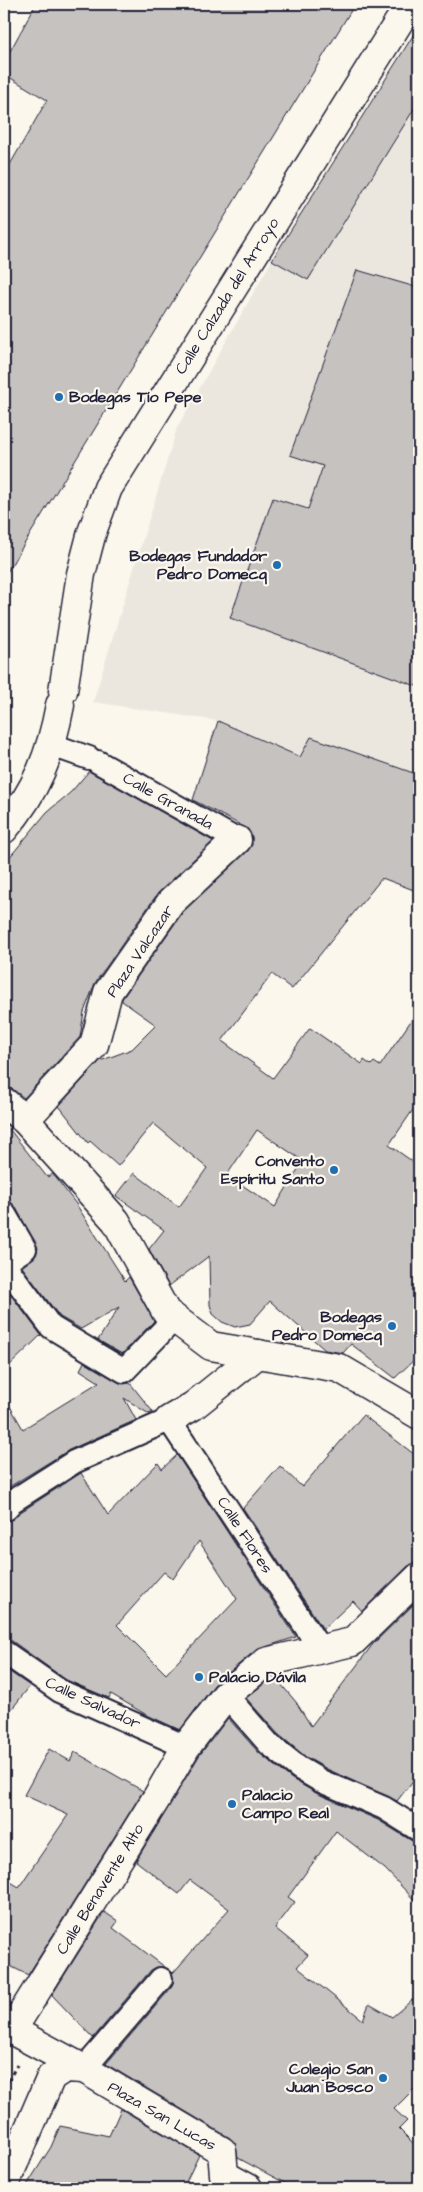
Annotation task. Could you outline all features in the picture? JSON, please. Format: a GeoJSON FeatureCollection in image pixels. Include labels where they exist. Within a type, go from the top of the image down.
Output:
{"type":"FeatureCollection","features":[{"type":"Feature","properties":{"kind":"street","name":"Calle Calzada del Arroyo"},"geometry":{"type":"LineString","coordinates":[[4,829],[40,776],[52,746],[81,574],[92,532],[108,488],[410,4]]}},
{"type":"Feature","properties":{"kind":"street","name":"Calle Granada"},"geometry":{"type":"LineString","coordinates":[[52,746],[94,760],[237,840]]}},
{"type":"Feature","properties":{"kind":"street","name":"Plaza Valcazar"},"geometry":{"type":"LineString","coordinates":[[26,1120],[94,1045],[108,992],[171,902],[237,840]]}},
{"type":"Feature","properties":{"kind":"street"},"geometry":{"type":"LineString","coordinates":[[4,1102],[26,1120],[116,1221],[166,1312],[211,1346],[339,1368],[419,1415]]}},
{"type":"Feature","properties":{"kind":"street"},"geometry":{"type":"LineString","coordinates":[[4,1213],[25,1249],[4,1263],[51,1327],[124,1371],[175,1318]]}},
{"type":"Feature","properties":{"kind":"street"},"geometry":{"type":"LineString","coordinates":[[4,1506],[74,1462],[169,1420],[193,1406],[258,1354]]}},
{"type":"Feature","properties":{"kind":"street","name":"Calle Flores"},"geometry":{"type":"LineString","coordinates":[[169,1420],[321,1650]]}},
{"type":"Feature","properties":{"kind":"street","name":"Calle Benavente Alto"},"geometry":{"type":"LineString","coordinates":[[8,2028],[156,1799],[186,1747],[226,1696],[266,1662],[352,1642],[419,1577]]}},
{"type":"Feature","properties":{"kind":"street","name":"Calle Salvador"},"geometry":{"type":"LineString","coordinates":[[4,1652],[60,1691],[186,1747]]}},
{"type":"Feature","properties":{"kind":"street"},"geometry":{"type":"LineString","coordinates":[[226,1696],[270,1744],[299,1768],[321,1781],[384,1808],[419,1830]]}},
{"type":"Feature","properties":{"kind":"street"},"geometry":{"type":"LineString","coordinates":[[84,2069],[160,1979]]}},
{"type":"Feature","properties":{"kind":"street"},"geometry":{"type":"LineString","coordinates":[[8,2028],[84,2069]]}},
{"type":"Feature","properties":{"kind":"street"},"geometry":{"type":"LineString","coordinates":[[4,2186],[51,2077],[66,2068],[84,2069]]}},
{"type":"Feature","properties":{"kind":"street","name":"Plaza San Lucas"},"geometry":{"type":"LineString","coordinates":[[84,2069],[222,2151],[224,2175],[248,2188]]}},
{"type":"Feature","properties":{"kind":"path"},"geometry":{"type":"LineString","coordinates":[[4,2088],[18,2064]]}},
{"type":"Feature","properties":{"kind":"shaded area","name":"Bodegas Fundador Pedro Domecq"},"geometry":{"type":"Polygon","coordinates":[[[419,26],[419,892],[382,878],[322,951],[218,872],[281,812],[303,759],[218,721],[93,702],[177,428],[272,260],[419,26]]]}},
{"type":"Feature","properties":{"kind":"building","name":"Bodegas Tío Pepe"},"geometry":{"type":"Polygon","coordinates":[[[36,4],[355,4],[4,577],[4,175],[47,100],[4,74],[4,62],[36,4]]]}},
{"type":"Feature","properties":{"kind":"building"},"geometry":{"type":"Polygon","coordinates":[[[419,26],[419,101],[308,280],[272,260],[419,26]]]}},
{"type":"Feature","properties":{"kind":"building"},"geometry":{"type":"Polygon","coordinates":[[[357,270],[419,288],[419,687],[230,618],[273,498],[308,509],[323,466],[290,455],[357,270]]]}},
{"type":"Feature","properties":{"kind":"building"},"geometry":{"type":"Polygon","coordinates":[[[218,721],[300,757],[311,737],[419,775],[419,892],[382,878],[292,989],[272,974],[222,1041],[273,1078],[310,1028],[362,1064],[364,1060],[371,1065],[374,1062],[380,1066],[419,1009],[419,1101],[389,1145],[419,1166],[419,1355],[395,1378],[351,1344],[343,1353],[325,1350],[270,1301],[250,1324],[235,1327],[222,1322],[213,1314],[210,1305],[209,1256],[169,1286],[149,1249],[164,1230],[116,1196],[134,1173],[179,1207],[207,1168],[153,1123],[118,1166],[90,1141],[88,1143],[59,1106],[100,1061],[132,1049],[156,1025],[122,1001],[122,999],[183,912],[248,851],[252,845],[252,837],[248,829],[193,800],[218,721]],[[257,1130],[227,1175],[275,1207],[303,1161],[257,1130]]]}},
{"type":"Feature","properties":{"kind":"building"},"geometry":{"type":"Polygon","coordinates":[[[89,771],[213,841],[158,893],[95,983],[84,1012],[80,1037],[24,1098],[14,1090],[4,1087],[4,864],[47,812],[71,792],[89,771]]]}},
{"type":"Feature","properties":{"kind":"building"},"geometry":{"type":"Polygon","coordinates":[[[4,1122],[47,1177],[53,1174],[76,1204],[125,1281],[129,1277],[154,1321],[122,1354],[98,1340],[119,1307],[81,1329],[60,1317],[22,1267],[36,1255],[38,1248],[15,1206],[10,1201],[4,1200],[4,1122]]]}},
{"type":"Feature","properties":{"kind":"building"},"geometry":{"type":"Polygon","coordinates":[[[4,1286],[41,1335],[4,1371],[4,1286]]]}},
{"type":"Feature","properties":{"kind":"building"},"geometry":{"type":"Polygon","coordinates":[[[84,1362],[118,1382],[123,1384],[130,1383],[153,1412],[149,1414],[124,1398],[136,1420],[69,1450],[4,1490],[4,1396],[23,1429],[99,1382],[80,1370],[84,1362]]]}},
{"type":"Feature","properties":{"kind":"building"},"geometry":{"type":"Polygon","coordinates":[[[363,1415],[419,1458],[419,1562],[408,1566],[362,1611],[353,1601],[323,1629],[243,1508],[280,1466],[302,1487],[363,1415]]]}},
{"type":"Feature","properties":{"kind":"building"},"geometry":{"type":"Polygon","coordinates":[[[177,1455],[296,1637],[256,1650],[214,1685],[180,1730],[145,1714],[111,1694],[109,1698],[66,1680],[12,1641],[4,1639],[4,1522],[13,1519],[19,1513],[81,1473],[108,1515],[158,1463],[162,1469],[177,1455]],[[199,1541],[173,1579],[164,1572],[117,1625],[166,1674],[237,1599],[199,1541]]]}},
{"type":"Feature","properties":{"kind":"building"},"geometry":{"type":"Polygon","coordinates":[[[419,1599],[419,1773],[397,1801],[327,1769],[306,1757],[278,1734],[246,1698],[274,1676],[296,1702],[311,1726],[373,1644],[419,1599]]]}},
{"type":"Feature","properties":{"kind":"building"},"geometry":{"type":"Polygon","coordinates":[[[4,1668],[30,1686],[4,1719],[4,1668]]]}},
{"type":"Feature","properties":{"kind":"building"},"geometry":{"type":"Polygon","coordinates":[[[228,1718],[259,1753],[292,1779],[316,1793],[378,1820],[412,1841],[419,1843],[419,1905],[385,1869],[336,1831],[288,1897],[295,1902],[275,1928],[308,1955],[297,1967],[363,2020],[369,2004],[392,2017],[419,1994],[419,2084],[394,2109],[407,2121],[399,2129],[419,2149],[419,2181],[412,2188],[294,2188],[238,2158],[235,2143],[230,2138],[106,2064],[171,1988],[174,1981],[171,1971],[173,1973],[229,1909],[190,1880],[179,1894],[136,1861],[199,1756],[228,1718]]]}},
{"type":"Feature","properties":{"kind":"building"},"geometry":{"type":"Polygon","coordinates":[[[49,1749],[70,1761],[75,1752],[143,1791],[28,1975],[4,1963],[4,1878],[19,1887],[68,1815],[24,1795],[49,1749]]]}},
{"type":"Feature","properties":{"kind":"building"},"geometry":{"type":"Polygon","coordinates":[[[104,1912],[118,1921],[113,1928],[165,1967],[157,1967],[151,1970],[93,2038],[52,1995],[104,1912]]]}},
{"type":"Feature","properties":{"kind":"building"},"geometry":{"type":"Polygon","coordinates":[[[121,2109],[199,2155],[183,2188],[25,2188],[51,2147],[60,2126],[109,2136],[121,2109]]]}},
{"type":"Feature","properties":{"kind":"place","name":"Bodegas Tío Pepe"},"geometry":{"type":"Point","coordinates":[59,397]}},
{"type":"Feature","properties":{"kind":"place","name":"Bodegas Fundador Pedro Domecq"},"geometry":{"type":"Point","coordinates":[277,565]}},
{"type":"Feature","properties":{"kind":"place","name":"Convento Espíritu Santo"},"geometry":{"type":"Point","coordinates":[334,1170]}},
{"type":"Feature","properties":{"kind":"place","name":"Bodegas Pedro Domecq"},"geometry":{"type":"Point","coordinates":[392,1326]}},
{"type":"Feature","properties":{"kind":"place","name":"Palacio Dávila"},"geometry":{"type":"Point","coordinates":[199,1677]}},
{"type":"Feature","properties":{"kind":"place","name":"Palacio Campo Real"},"geometry":{"type":"Point","coordinates":[232,1804]}},
{"type":"Feature","properties":{"kind":"place","name":"Colegio San Juan Bosco"},"geometry":{"type":"Point","coordinates":[383,2078]}}]}
